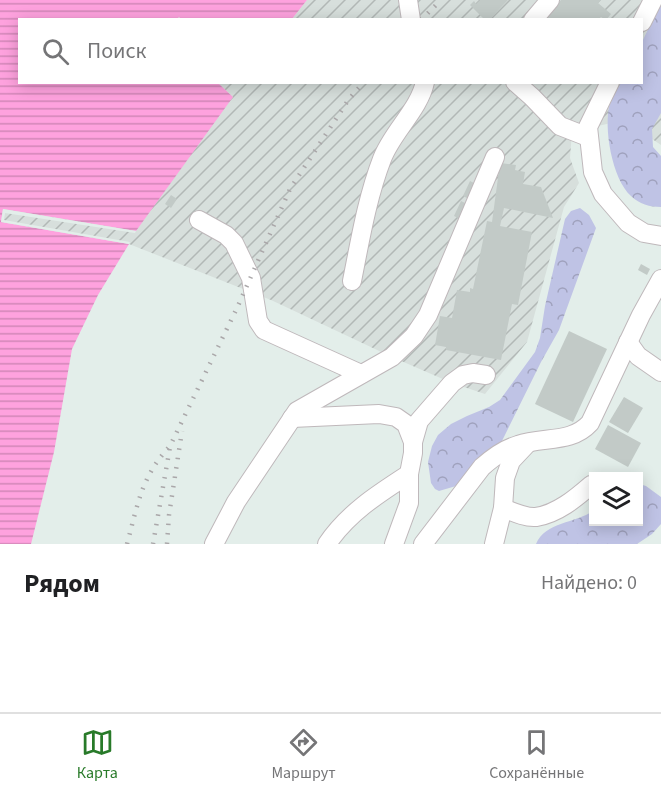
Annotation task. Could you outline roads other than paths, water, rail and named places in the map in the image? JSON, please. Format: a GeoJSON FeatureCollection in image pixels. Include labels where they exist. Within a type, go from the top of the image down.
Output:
{"type":"FeatureCollection","features":[{"type":"Feature","properties":{"kind":"street"},"geometry":{"type":"LineString","coordinates":[[408,0],[411,18]]}},
{"type":"Feature","properties":{"kind":"street"},"geometry":{"type":"LineString","coordinates":[[535,18],[550,0]]}},
{"type":"Feature","properties":{"kind":"street"},"geometry":{"type":"LineString","coordinates":[[643,20],[653,0]]}},
{"type":"Feature","properties":{"kind":"street"},"geometry":{"type":"LineString","coordinates":[[352,281],[362,231],[382,158],[415,105],[424,84]]}},
{"type":"Feature","properties":{"kind":"street"},"geometry":{"type":"LineString","coordinates":[[517,84],[560,126],[588,137]]}},
{"type":"Feature","properties":{"kind":"street"},"geometry":{"type":"LineString","coordinates":[[609,84],[588,127],[593,172],[603,194],[628,223],[644,233],[661,236]]}},
{"type":"Feature","properties":{"kind":"street"},"geometry":{"type":"LineString","coordinates":[[214,544],[236,502],[297,411],[392,357],[414,336],[428,315],[495,157]]}},
{"type":"Feature","properties":{"kind":"street"},"geometry":{"type":"LineString","coordinates":[[199,220],[226,235],[234,243],[251,278],[258,321],[264,330],[361,374]]}},
{"type":"Feature","properties":{"kind":"street"},"geometry":{"type":"LineString","coordinates":[[423,544],[482,467],[507,450],[528,442],[574,436],[583,431],[599,406],[628,342],[661,279]]}},
{"type":"Feature","properties":{"kind":"street"},"geometry":{"type":"LineString","coordinates":[[628,342],[638,356],[661,372]]}},
{"type":"Feature","properties":{"kind":"street"},"geometry":{"type":"LineString","coordinates":[[394,544],[409,503],[409,474],[413,442],[419,421],[452,383],[463,375],[473,373],[486,375]]}},
{"type":"Feature","properties":{"kind":"street"},"geometry":{"type":"LineString","coordinates":[[292,418],[379,414],[396,417],[406,424],[413,442]]}},
{"type":"Feature","properties":{"kind":"street"},"geometry":{"type":"LineString","coordinates":[[494,544],[503,508],[505,478],[511,461],[528,442]]}},
{"type":"Feature","properties":{"kind":"street"},"geometry":{"type":"LineString","coordinates":[[327,544],[339,526],[365,503],[409,474]]}},
{"type":"Feature","properties":{"kind":"street"},"geometry":{"type":"LineString","coordinates":[[503,508],[517,514],[536,517],[562,506],[589,486]]}},
{"type":"Feature","properties":{"kind":"railway"},"geometry":{"type":"LineString","coordinates":[[423,18],[441,0]]}},
{"type":"Feature","properties":{"kind":"railway"},"geometry":{"type":"LineString","coordinates":[[127,544],[147,480],[160,457],[170,446],[237,308],[290,189],[349,99],[362,84]]}},
{"type":"Feature","properties":{"kind":"railway"},"geometry":{"type":"LineString","coordinates":[[167,544],[169,515],[182,431]]}},
{"type":"Feature","properties":{"kind":"railway"},"geometry":{"type":"LineString","coordinates":[[153,544],[170,447]]}}]}
